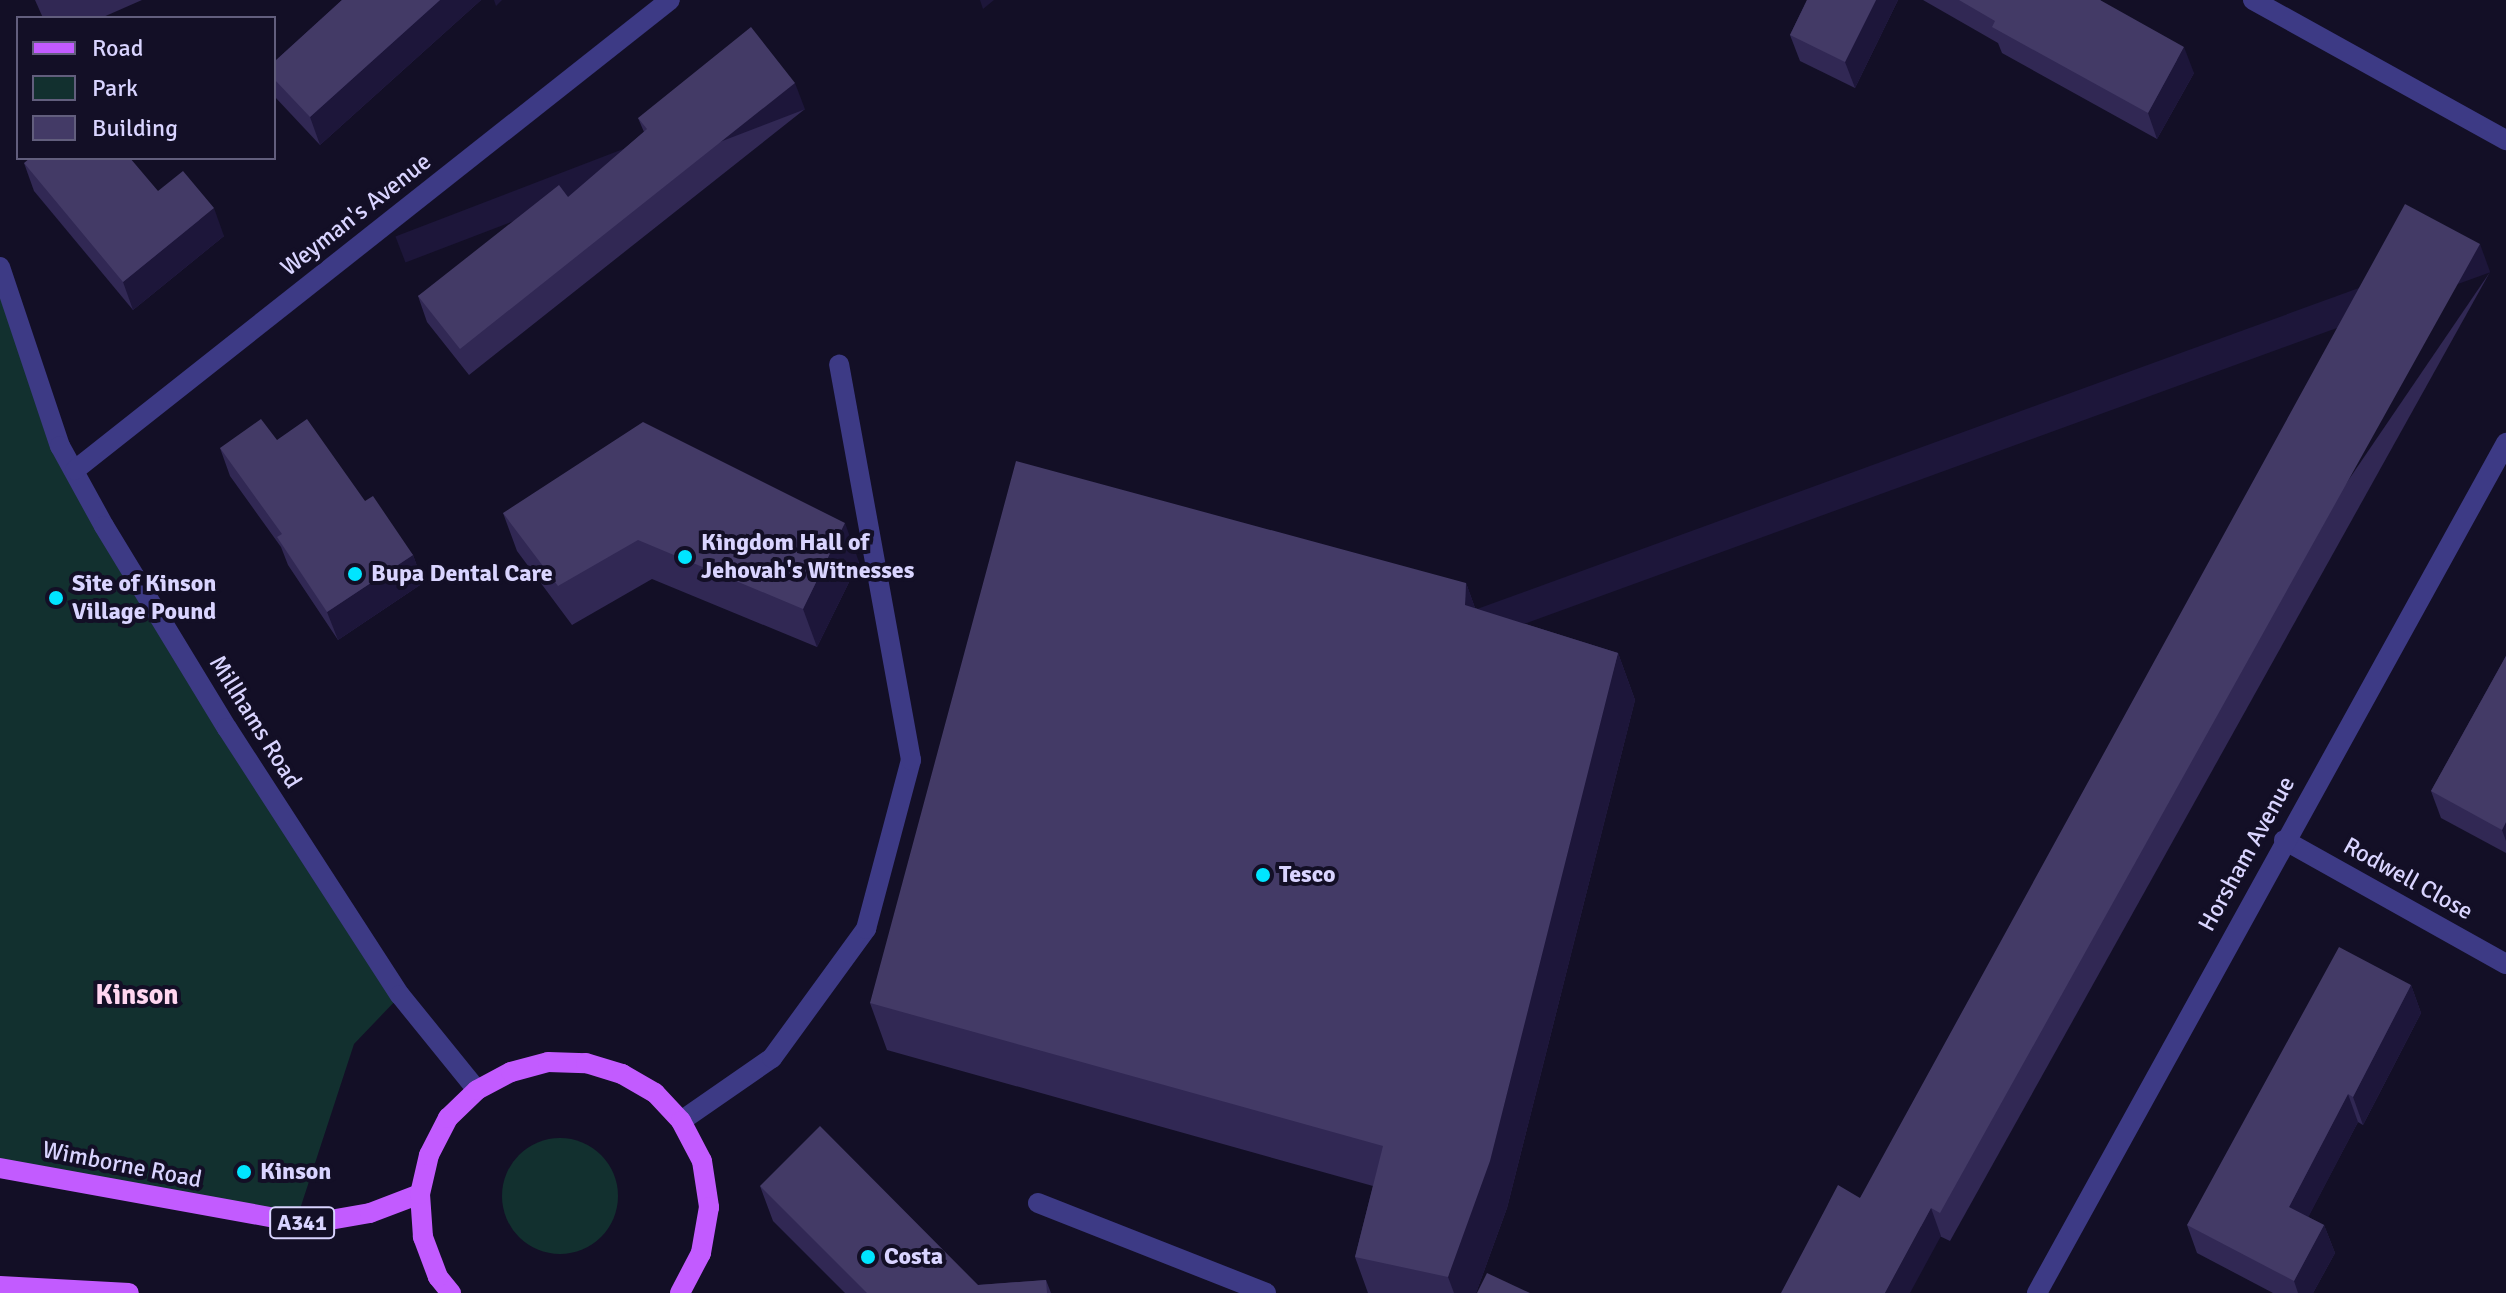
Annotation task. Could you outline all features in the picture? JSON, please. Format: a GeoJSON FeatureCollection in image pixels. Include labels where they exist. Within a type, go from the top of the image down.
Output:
{"type":"FeatureCollection","features":[{"type":"Feature","properties":{"kind":"main road"},"geometry":{"type":"LineString","coordinates":[[451,1293],[438,1277],[423,1237],[420,1194],[429,1155],[448,1118],[477,1090],[511,1072],[548,1062],[586,1063],[622,1074],[655,1093],[681,1121],[702,1161],[709,1207],[701,1253],[680,1293]]}},
{"type":"Feature","properties":{"kind":"main road","name":"Wimborne Road"},"geometry":{"type":"LineString","coordinates":[[0,1168],[307,1224],[370,1213],[420,1194]]}},
{"type":"Feature","properties":{"kind":"main road"},"geometry":{"type":"LineString","coordinates":[[0,1286],[129,1293]]}},
{"type":"Feature","properties":{"kind":"street","name":"Weyman's Avenue"},"geometry":{"type":"LineString","coordinates":[[75,470],[670,0]]}},
{"type":"Feature","properties":{"kind":"street"},"geometry":{"type":"LineString","coordinates":[[2253,0],[2506,140]]}},
{"type":"Feature","properties":{"kind":"street","name":"Millhams Road"},"geometry":{"type":"LineString","coordinates":[[0,267],[58,438],[75,470],[268,792],[400,995],[477,1090]]}},
{"type":"Feature","properties":{"kind":"street"},"geometry":{"type":"LineString","coordinates":[[681,1121],[772,1058],[866,929],[911,760],[839,364]]}},
{"type":"Feature","properties":{"kind":"street","name":"Horsham Avenue"},"geometry":{"type":"LineString","coordinates":[[2037,1293],[2284,840],[2506,443]]}},
{"type":"Feature","properties":{"kind":"street","name":"Rodwell Close"},"geometry":{"type":"LineString","coordinates":[[2284,840],[2506,964]]}},
{"type":"Feature","properties":{"kind":"street"},"geometry":{"type":"LineString","coordinates":[[1038,1203],[1266,1293]]}},
{"type":"Feature","properties":{"kind":"green space"},"geometry":{"type":"Polygon","coordinates":[[[0,276],[58,449],[398,998],[354,1044],[300,1209],[310,1229],[0,1163],[0,276]]]}},
{"type":"Feature","properties":{"kind":"green space"},"geometry":{"type":"Polygon","coordinates":[[[560,1138],[582,1143],[601,1155],[613,1174],[618,1196],[613,1218],[601,1237],[582,1249],[560,1254],[538,1249],[519,1237],[507,1218],[502,1196],[507,1174],[519,1155],[538,1143],[560,1138]]]}},
{"type":"Feature","properties":{"kind":"building"},"geometry":{"type":"Polygon","coordinates":[[[342,0],[440,0],[310,117],[276,81],[276,60],[342,0]]]}},
{"type":"Feature","properties":{"kind":"building"},"geometry":{"type":"Polygon","coordinates":[[[1807,0],[1876,0],[1845,62],[1790,35],[1807,0]]]}},
{"type":"Feature","properties":{"kind":"building"},"geometry":{"type":"Polygon","coordinates":[[[1959,0],[2100,0],[2184,47],[2148,113],[1992,27],[1995,21],[1959,0]]]}},
{"type":"Feature","properties":{"kind":"building"},"geometry":{"type":"Polygon","coordinates":[[[751,27],[795,83],[460,349],[418,296],[559,185],[568,197],[647,129],[638,118],[751,27]]]}},
{"type":"Feature","properties":{"kind":"building"},"geometry":{"type":"Polygon","coordinates":[[[28,160],[132,160],[158,191],[183,171],[214,208],[123,282],[24,163],[28,160]]]}},
{"type":"Feature","properties":{"kind":"building"},"geometry":{"type":"Polygon","coordinates":[[[2405,204],[2480,244],[1940,1213],[1931,1208],[1885,1293],[1781,1293],[1838,1185],[1860,1198],[2405,204]]]}},
{"type":"Feature","properties":{"kind":"building"},"geometry":{"type":"Polygon","coordinates":[[[261,419],[277,440],[307,419],[365,501],[373,496],[413,555],[327,612],[277,537],[282,534],[220,448],[261,419]]]}},
{"type":"Feature","properties":{"kind":"building","name":"Kingdom Hall of Jehovah's Witnesses"},"geometry":{"type":"Polygon","coordinates":[[[643,422],[845,523],[803,609],[638,540],[558,586],[503,513],[643,422]]]}},
{"type":"Feature","properties":{"kind":"building","name":"Tesco"},"geometry":{"type":"Polygon","coordinates":[[[1016,461],[1466,583],[1465,605],[1618,653],[1490,1161],[1448,1277],[1355,1257],[1383,1146],[870,1003],[1016,461]]]}},
{"type":"Feature","properties":{"kind":"building"},"geometry":{"type":"Polygon","coordinates":[[[2506,656],[2506,822],[2502,830],[2431,791],[2506,656]]]}},
{"type":"Feature","properties":{"kind":"building"},"geometry":{"type":"Polygon","coordinates":[[[2339,947],[2411,985],[2353,1097],[2348,1094],[2289,1207],[2324,1225],[2294,1281],[2187,1225],[2339,947]]]}},
{"type":"Feature","properties":{"kind":"building","name":"Costa"},"geometry":{"type":"Polygon","coordinates":[[[820,1126],[978,1285],[1046,1280],[1047,1293],[867,1293],[760,1186],[820,1126]]]}},
{"type":"Feature","properties":{"kind":"building"},"geometry":{"type":"Polygon","coordinates":[[[1487,1273],[1530,1293],[1477,1293],[1487,1273]]]}},
{"type":"Feature","properties":{"kind":"place","name":"Kingdom Hall of Jehovah's Witnesses"},"geometry":{"type":"Point","coordinates":[685,557]}},
{"type":"Feature","properties":{"kind":"place","name":"Bupa Dental Care"},"geometry":{"type":"Point","coordinates":[355,574]}},
{"type":"Feature","properties":{"kind":"place","name":"Site of Kinson Village Pound"},"geometry":{"type":"Point","coordinates":[56,598]}},
{"type":"Feature","properties":{"kind":"place","name":"Tesco"},"geometry":{"type":"Point","coordinates":[1263,875]}},
{"type":"Feature","properties":{"kind":"place","name":"Kinson"},"geometry":{"type":"Point","coordinates":[244,1172]}},
{"type":"Feature","properties":{"kind":"place","name":"Costa"},"geometry":{"type":"Point","coordinates":[868,1257]}},
{"type":"Feature","properties":{"kind":"district","name":"Kinson"},"geometry":{"type":"Point","coordinates":[137,995]}}]}
